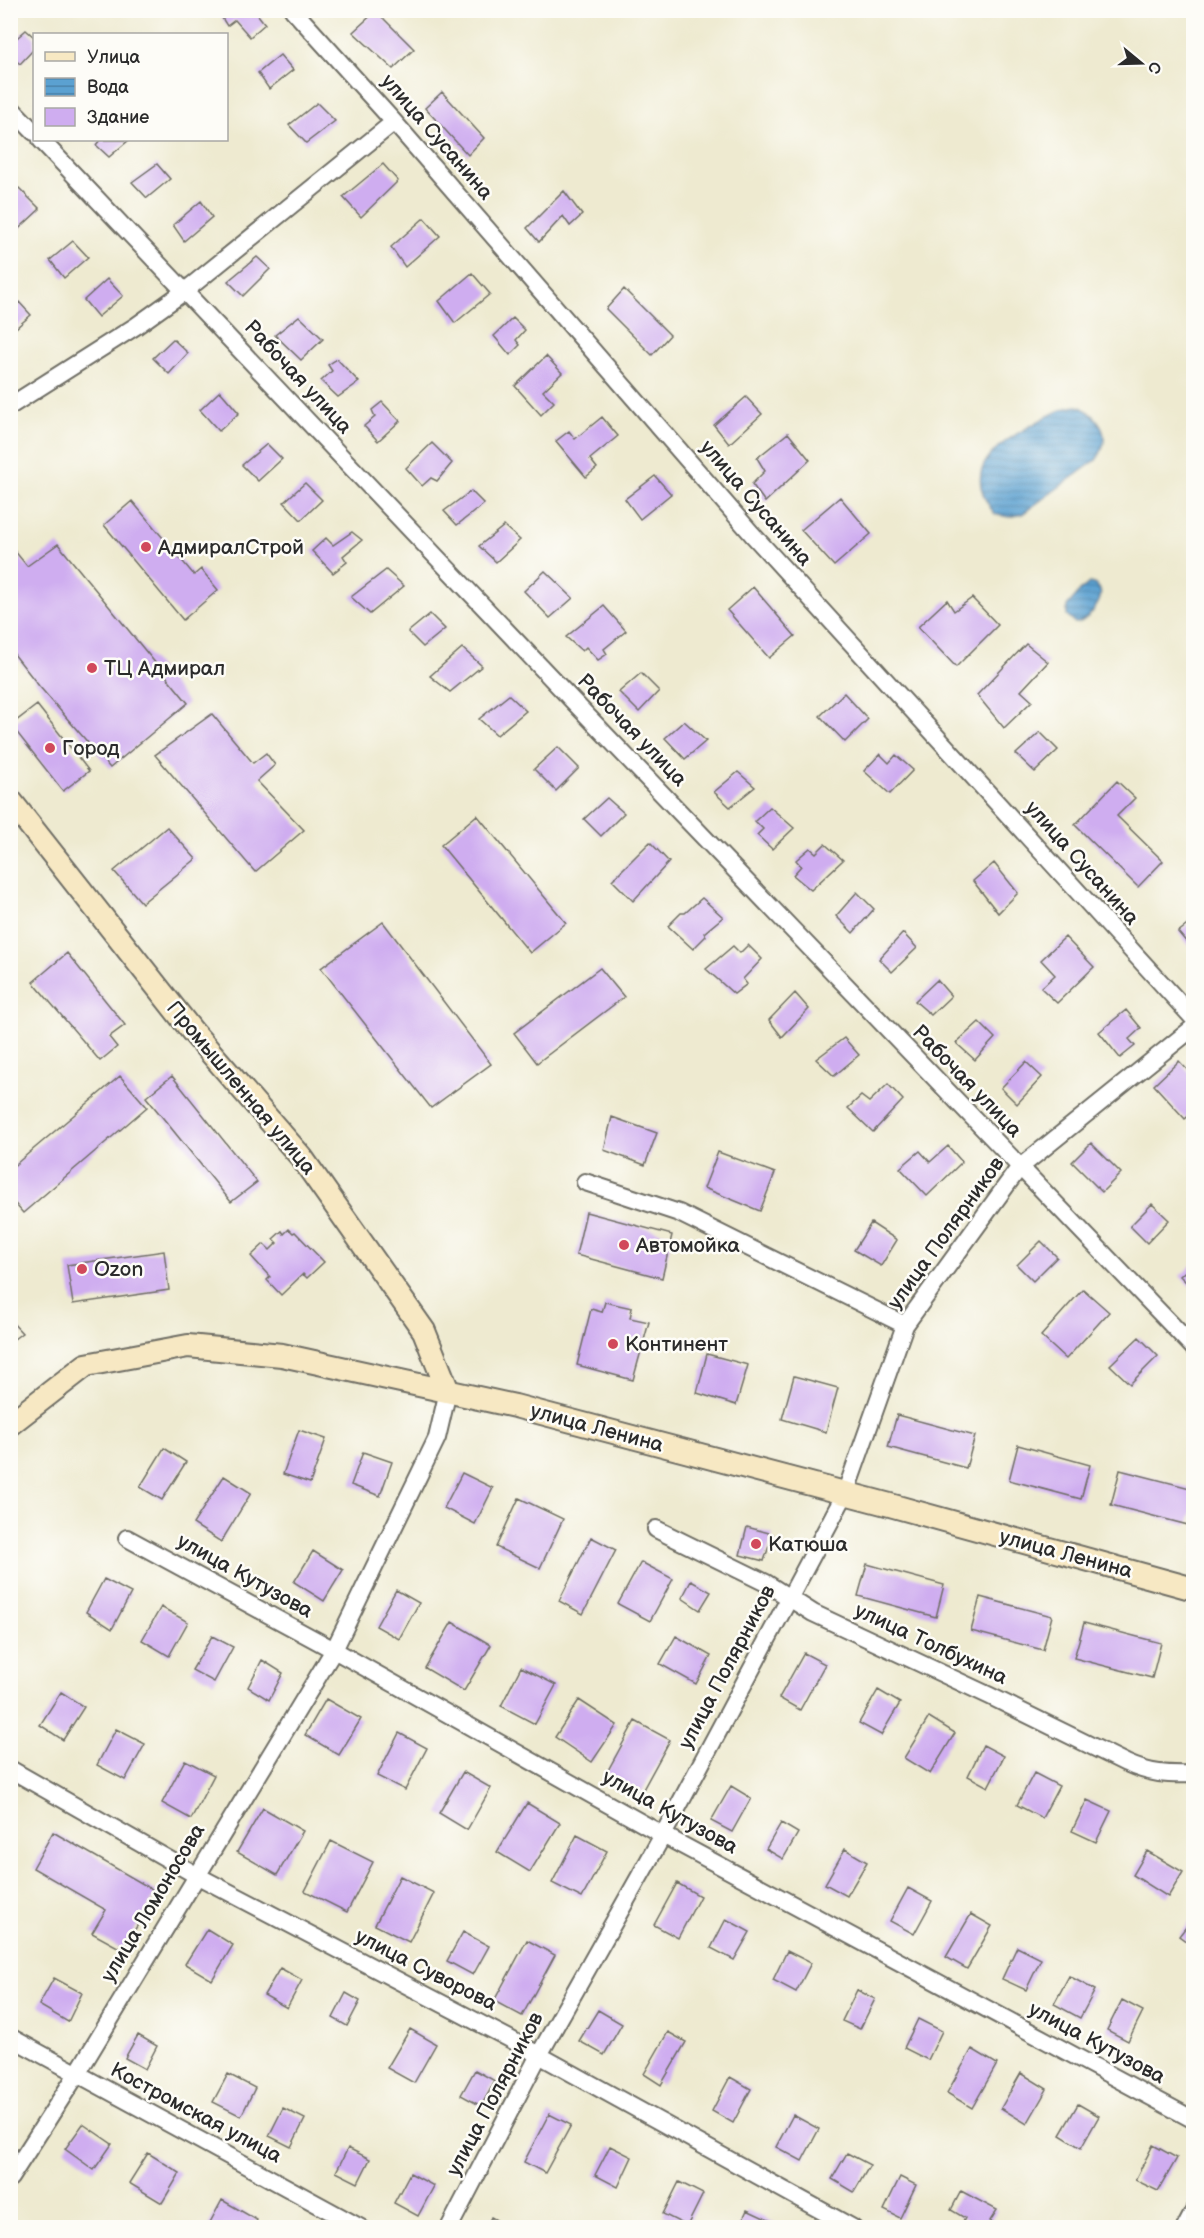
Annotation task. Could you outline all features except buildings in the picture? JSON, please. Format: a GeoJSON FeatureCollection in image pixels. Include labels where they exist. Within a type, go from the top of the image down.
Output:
{"type":"FeatureCollection","features":[{"type":"Feature","properties":{"kind":"street","name":"улица Сусанина"},"geometry":{"type":"LineString","coordinates":[[293,10],[394,122],[752,534],[1194,1019]]}},
{"type":"Feature","properties":{"kind":"street"},"geometry":{"type":"LineString","coordinates":[[10,107],[33,131]]}},
{"type":"Feature","properties":{"kind":"street"},"geometry":{"type":"LineString","coordinates":[[10,406],[136,326],[185,291],[394,122]]}},
{"type":"Feature","properties":{"kind":"street","name":"Рабочая улица"},"geometry":{"type":"LineString","coordinates":[[42,141],[573,701],[1194,1348]]}},
{"type":"Feature","properties":{"kind":"street","name":"Промышленная улица"},"geometry":{"type":"LineString","coordinates":[[10,800],[192,1031],[302,1158],[424,1332],[448,1390]]}},
{"type":"Feature","properties":{"kind":"street","name":"улица Полярников"},"geometry":{"type":"LineString","coordinates":[[449,2228],[539,2055],[663,1835],[845,1494],[905,1325],[1019,1168],[1194,1027]]}},
{"type":"Feature","properties":{"kind":"street"},"geometry":{"type":"LineString","coordinates":[[585,1182],[679,1213],[905,1325]]}},
{"type":"Feature","properties":{"kind":"street","name":"улица Ленина"},"geometry":{"type":"LineString","coordinates":[[10,1424],[86,1365],[188,1346],[282,1355],[448,1390],[845,1494],[1194,1589]]}},
{"type":"Feature","properties":{"kind":"street","name":"улица Ломоносова"},"geometry":{"type":"LineString","coordinates":[[10,2178],[77,2074],[334,1650],[437,1438],[448,1390]]}},
{"type":"Feature","properties":{"kind":"street","name":"улица Толбухина"},"geometry":{"type":"LineString","coordinates":[[656,1529],[766,1583],[813,1613],[1145,1772],[1165,1775],[1194,1774]]}},
{"type":"Feature","properties":{"kind":"street","name":"улица Кутузова"},"geometry":{"type":"LineString","coordinates":[[127,1538],[334,1650],[663,1835],[1194,2120]]}},
{"type":"Feature","properties":{"kind":"street","name":"улица Суворова"},"geometry":{"type":"LineString","coordinates":[[10,1769],[196,1875],[539,2055],[853,2228]]}},
{"type":"Feature","properties":{"kind":"street","name":"Костромская улица"},"geometry":{"type":"LineString","coordinates":[[10,2037],[361,2228]]}},
{"type":"Feature","properties":{"kind":"street"},"geometry":{"type":"LineString","coordinates":[[1185,2228],[1194,2211]]}},
{"type":"Feature","properties":{"kind":"water"},"geometry":{"type":"Polygon","coordinates":[[[1078,406],[1093,416],[1102,428],[1104,444],[1096,460],[1022,514],[1009,517],[995,514],[985,498],[981,484],[981,472],[987,461],[1006,441],[1032,425],[1060,410],[1078,406]]]}},
{"type":"Feature","properties":{"kind":"water"},"geometry":{"type":"Polygon","coordinates":[[[1089,583],[1097,586],[1100,597],[1093,611],[1075,623],[1067,616],[1067,606],[1089,583]]]}},
{"type":"Feature","properties":{"kind":"place","name":"АдмиралСтрой"},"geometry":{"type":"Point","coordinates":[146,547]}},
{"type":"Feature","properties":{"kind":"place","name":"ТЦ Адмирал"},"geometry":{"type":"Point","coordinates":[92,668]}},
{"type":"Feature","properties":{"kind":"place","name":"Город"},"geometry":{"type":"Point","coordinates":[50,748]}},
{"type":"Feature","properties":{"kind":"place","name":"Автомойка"},"geometry":{"type":"Point","coordinates":[624,1245]}},
{"type":"Feature","properties":{"kind":"place","name":"Ozon"},"geometry":{"type":"Point","coordinates":[82,1269]}},
{"type":"Feature","properties":{"kind":"place","name":"Континент"},"geometry":{"type":"Point","coordinates":[613,1344]}},
{"type":"Feature","properties":{"kind":"place","name":"Катюша"},"geometry":{"type":"Point","coordinates":[756,1544]}}]}
